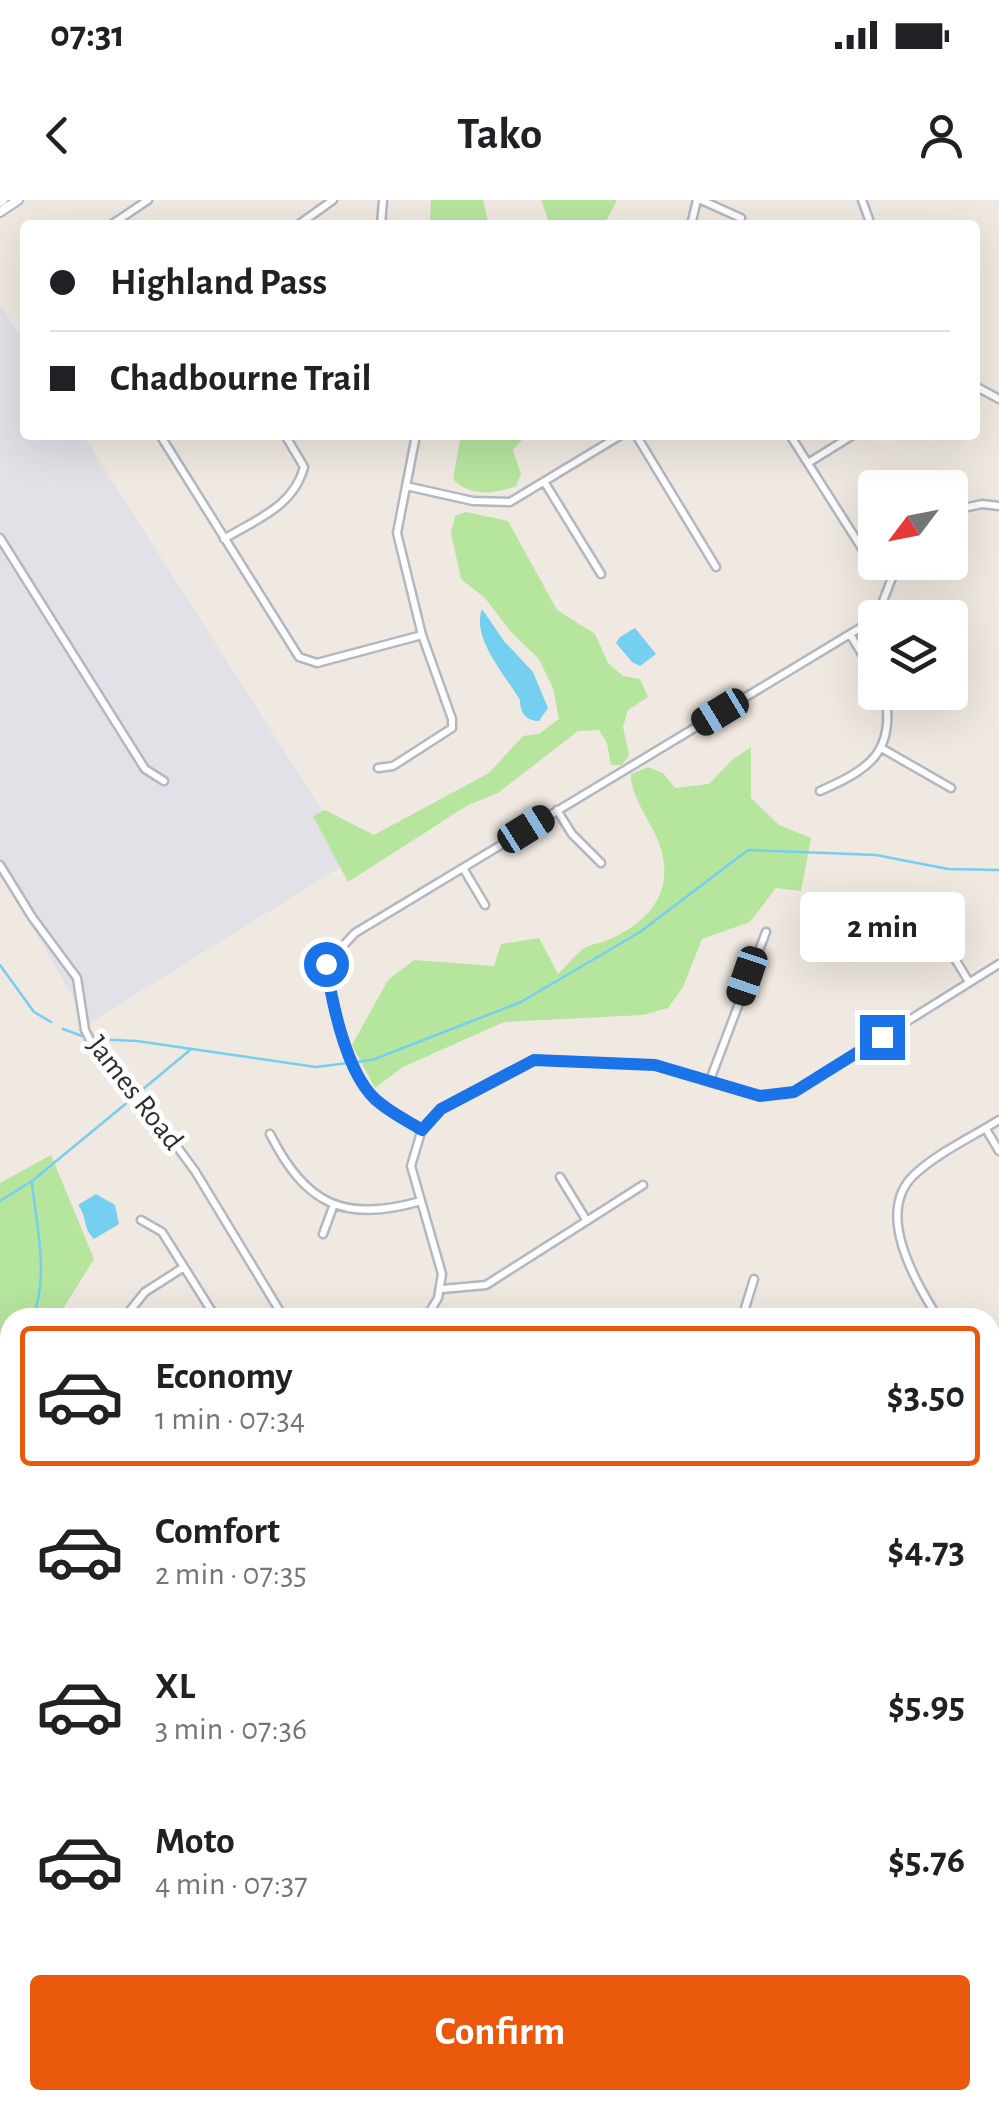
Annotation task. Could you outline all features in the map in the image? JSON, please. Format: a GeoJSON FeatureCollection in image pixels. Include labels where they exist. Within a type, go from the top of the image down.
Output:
{"type":"FeatureCollection","features":[{"type":"Feature","properties":{"kind":"street"},"geometry":{"type":"LineString","coordinates":[[0,212],[18,200]]}},
{"type":"Feature","properties":{"kind":"street"},"geometry":{"type":"LineString","coordinates":[[118,220],[148,200]]}},
{"type":"Feature","properties":{"kind":"street"},"geometry":{"type":"LineString","coordinates":[[305,220],[333,200]]}},
{"type":"Feature","properties":{"kind":"street"},"geometry":{"type":"LineString","coordinates":[[699,200],[741,218]]}},
{"type":"Feature","properties":{"kind":"street"},"geometry":{"type":"LineString","coordinates":[[163,440],[299,657],[318,663],[422,635]]}},
{"type":"Feature","properties":{"kind":"street"},"geometry":{"type":"LineString","coordinates":[[224,539],[285,502],[299,487],[304,466],[288,440]]}},
{"type":"Feature","properties":{"kind":"street"},"geometry":{"type":"LineString","coordinates":[[378,768],[392,766],[452,728],[422,635],[396,534],[415,440]]}},
{"type":"Feature","properties":{"kind":"street"},"geometry":{"type":"LineString","coordinates":[[406,486],[473,501],[510,502],[614,440]]}},
{"type":"Feature","properties":{"kind":"street"},"geometry":{"type":"LineString","coordinates":[[639,440],[716,566]]}},
{"type":"Feature","properties":{"kind":"street"},"geometry":{"type":"LineString","coordinates":[[793,440],[858,542]]}},
{"type":"Feature","properties":{"kind":"street"},"geometry":{"type":"LineString","coordinates":[[808,463],[845,440]]}},
{"type":"Feature","properties":{"kind":"street"},"geometry":{"type":"LineString","coordinates":[[545,483],[600,574]]}},
{"type":"Feature","properties":{"kind":"street"},"geometry":{"type":"LineString","coordinates":[[968,507],[999,506]]}},
{"type":"Feature","properties":{"kind":"street"},"geometry":{"type":"LineString","coordinates":[[0,538],[144,769],[164,781]]}},
{"type":"Feature","properties":{"kind":"street"},"geometry":{"type":"LineString","coordinates":[[422,1130],[372,1097],[359,1076],[332,1003],[326,964],[354,933],[850,634],[880,608],[891,580]]}},
{"type":"Feature","properties":{"kind":"street"},"geometry":{"type":"LineString","coordinates":[[850,634],[858,647]]}},
{"type":"Feature","properties":{"kind":"street"},"geometry":{"type":"LineString","coordinates":[[820,791],[858,774],[883,749],[888,710]]}},
{"type":"Feature","properties":{"kind":"street"},"geometry":{"type":"LineString","coordinates":[[883,749],[951,788]]}},
{"type":"Feature","properties":{"kind":"street"},"geometry":{"type":"LineString","coordinates":[[558,810],[572,834],[601,863]]}},
{"type":"Feature","properties":{"kind":"street","name":"James Road"},"geometry":{"type":"LineString","coordinates":[[0,864],[32,917],[77,978],[90,1040],[195,1171],[278,1308]]}},
{"type":"Feature","properties":{"kind":"street"},"geometry":{"type":"LineString","coordinates":[[463,868],[486,905]]}},
{"type":"Feature","properties":{"kind":"street"},"geometry":{"type":"LineString","coordinates":[[710,1081],[766,932]]}},
{"type":"Feature","properties":{"kind":"street"},"geometry":{"type":"LineString","coordinates":[[949,949],[970,982]]}},
{"type":"Feature","properties":{"kind":"street"},"geometry":{"type":"LineString","coordinates":[[432,1308],[442,1289],[442,1274],[411,1166],[422,1130],[441,1109],[534,1060],[655,1065],[760,1096],[794,1092],[999,964]]}},
{"type":"Feature","properties":{"kind":"street"},"geometry":{"type":"LineString","coordinates":[[932,1308],[902,1248],[898,1226],[902,1193],[914,1174],[999,1120]]}},
{"type":"Feature","properties":{"kind":"street"},"geometry":{"type":"LineString","coordinates":[[986,1129],[999,1151]]}},
{"type":"Feature","properties":{"kind":"street"},"geometry":{"type":"LineString","coordinates":[[270,1134],[287,1168],[322,1199],[354,1211],[386,1211],[421,1201]]}},
{"type":"Feature","properties":{"kind":"street"},"geometry":{"type":"LineString","coordinates":[[560,1177],[588,1221]]}},
{"type":"Feature","properties":{"kind":"street"},"geometry":{"type":"LineString","coordinates":[[442,1289],[486,1285],[643,1185]]}},
{"type":"Feature","properties":{"kind":"street"},"geometry":{"type":"LineString","coordinates":[[323,1234],[334,1204]]}},
{"type":"Feature","properties":{"kind":"street"},"geometry":{"type":"LineString","coordinates":[[140,1220],[162,1232],[210,1308]]}},
{"type":"Feature","properties":{"kind":"street"},"geometry":{"type":"LineString","coordinates":[[132,1308],[145,1292],[184,1267]]}},
{"type":"Feature","properties":{"kind":"street"},"geometry":{"type":"LineString","coordinates":[[745,1308],[754,1279]]}},
{"type":"Feature","properties":{"kind":"shaded area"},"geometry":{"type":"Polygon","coordinates":[[[0,304],[20,336],[20,440],[86,440],[353,859],[88,1024],[0,870],[0,304]]]}},
{"type":"Feature","properties":{"kind":"green space"},"geometry":{"type":"Polygon","coordinates":[[[431,200],[483,200],[488,220],[430,220],[431,200]]]}},
{"type":"Feature","properties":{"kind":"green space"},"geometry":{"type":"Polygon","coordinates":[[[541,200],[617,200],[607,220],[548,220],[541,200]]]}},
{"type":"Feature","properties":{"kind":"green space"},"geometry":{"type":"Polygon","coordinates":[[[460,440],[522,440],[513,450],[521,474],[516,486],[483,492],[467,489],[453,479],[460,440]]]}},
{"type":"Feature","properties":{"kind":"green space"},"geometry":{"type":"Polygon","coordinates":[[[466,512],[508,521],[557,610],[595,634],[608,663],[623,676],[640,679],[648,697],[628,710],[623,727],[629,755],[622,765],[611,765],[607,743],[599,730],[578,731],[498,793],[468,805],[348,882],[313,816],[325,810],[374,835],[489,773],[523,736],[539,734],[559,719],[553,688],[539,659],[510,631],[485,598],[461,579],[451,533],[455,516],[466,512]]]}},
{"type":"Feature","properties":{"kind":"green space"},"geometry":{"type":"Polygon","coordinates":[[[751,747],[751,798],[779,825],[811,838],[801,891],[776,888],[750,922],[702,939],[683,987],[668,1008],[643,1015],[504,1022],[403,1067],[375,1088],[352,1045],[388,980],[414,960],[494,966],[501,944],[539,938],[558,974],[586,947],[606,941],[636,923],[648,913],[662,889],[659,843],[637,799],[631,774],[648,767],[663,773],[675,788],[709,784],[751,747]]]}},
{"type":"Feature","properties":{"kind":"green space"},"geometry":{"type":"Polygon","coordinates":[[[51,1155],[94,1259],[64,1308],[0,1308],[0,1183],[51,1155]]]}},
{"type":"Feature","properties":{"kind":"water"},"geometry":{"type":"Polygon","coordinates":[[[482,609],[504,641],[533,672],[548,708],[539,721],[525,715],[520,700],[485,644],[482,609]]]}},
{"type":"Feature","properties":{"kind":"water"},"geometry":{"type":"Polygon","coordinates":[[[635,628],[656,654],[640,666],[616,643],[635,628]]]}},
{"type":"Feature","properties":{"kind":"water"},"geometry":{"type":"Polygon","coordinates":[[[96,1194],[115,1205],[119,1224],[94,1239],[78,1205],[96,1194]]]}},
{"type":"Feature","properties":{"kind":"waterway"},"geometry":{"type":"LineString","coordinates":[[92,1039],[137,1041],[316,1067],[372,1060],[521,1002],[640,932],[748,850],[876,855],[948,869],[999,870]]}},
{"type":"Feature","properties":{"kind":"waterway"},"geometry":{"type":"LineString","coordinates":[[0,965],[34,1012],[51,1022]]}},
{"type":"Feature","properties":{"kind":"waterway"},"geometry":{"type":"LineString","coordinates":[[63,1029],[82,1036]]}},
{"type":"Feature","properties":{"kind":"waterway"},"geometry":{"type":"LineString","coordinates":[[142,1090],[190,1050]]}},
{"type":"Feature","properties":{"kind":"waterway"},"geometry":{"type":"LineString","coordinates":[[0,1201],[32,1181],[134,1097]]}},
{"type":"Feature","properties":{"kind":"waterway"},"geometry":{"type":"LineString","coordinates":[[32,1183],[41,1269],[35,1308]]}},
{"type":"Feature","properties":{"kind":"route"},"geometry":{"type":"LineString","coordinates":[[326,964],[332,1003],[359,1076],[372,1097],[422,1130],[441,1109],[534,1060],[655,1065],[760,1096],[794,1092],[882,1037]]}}]}
